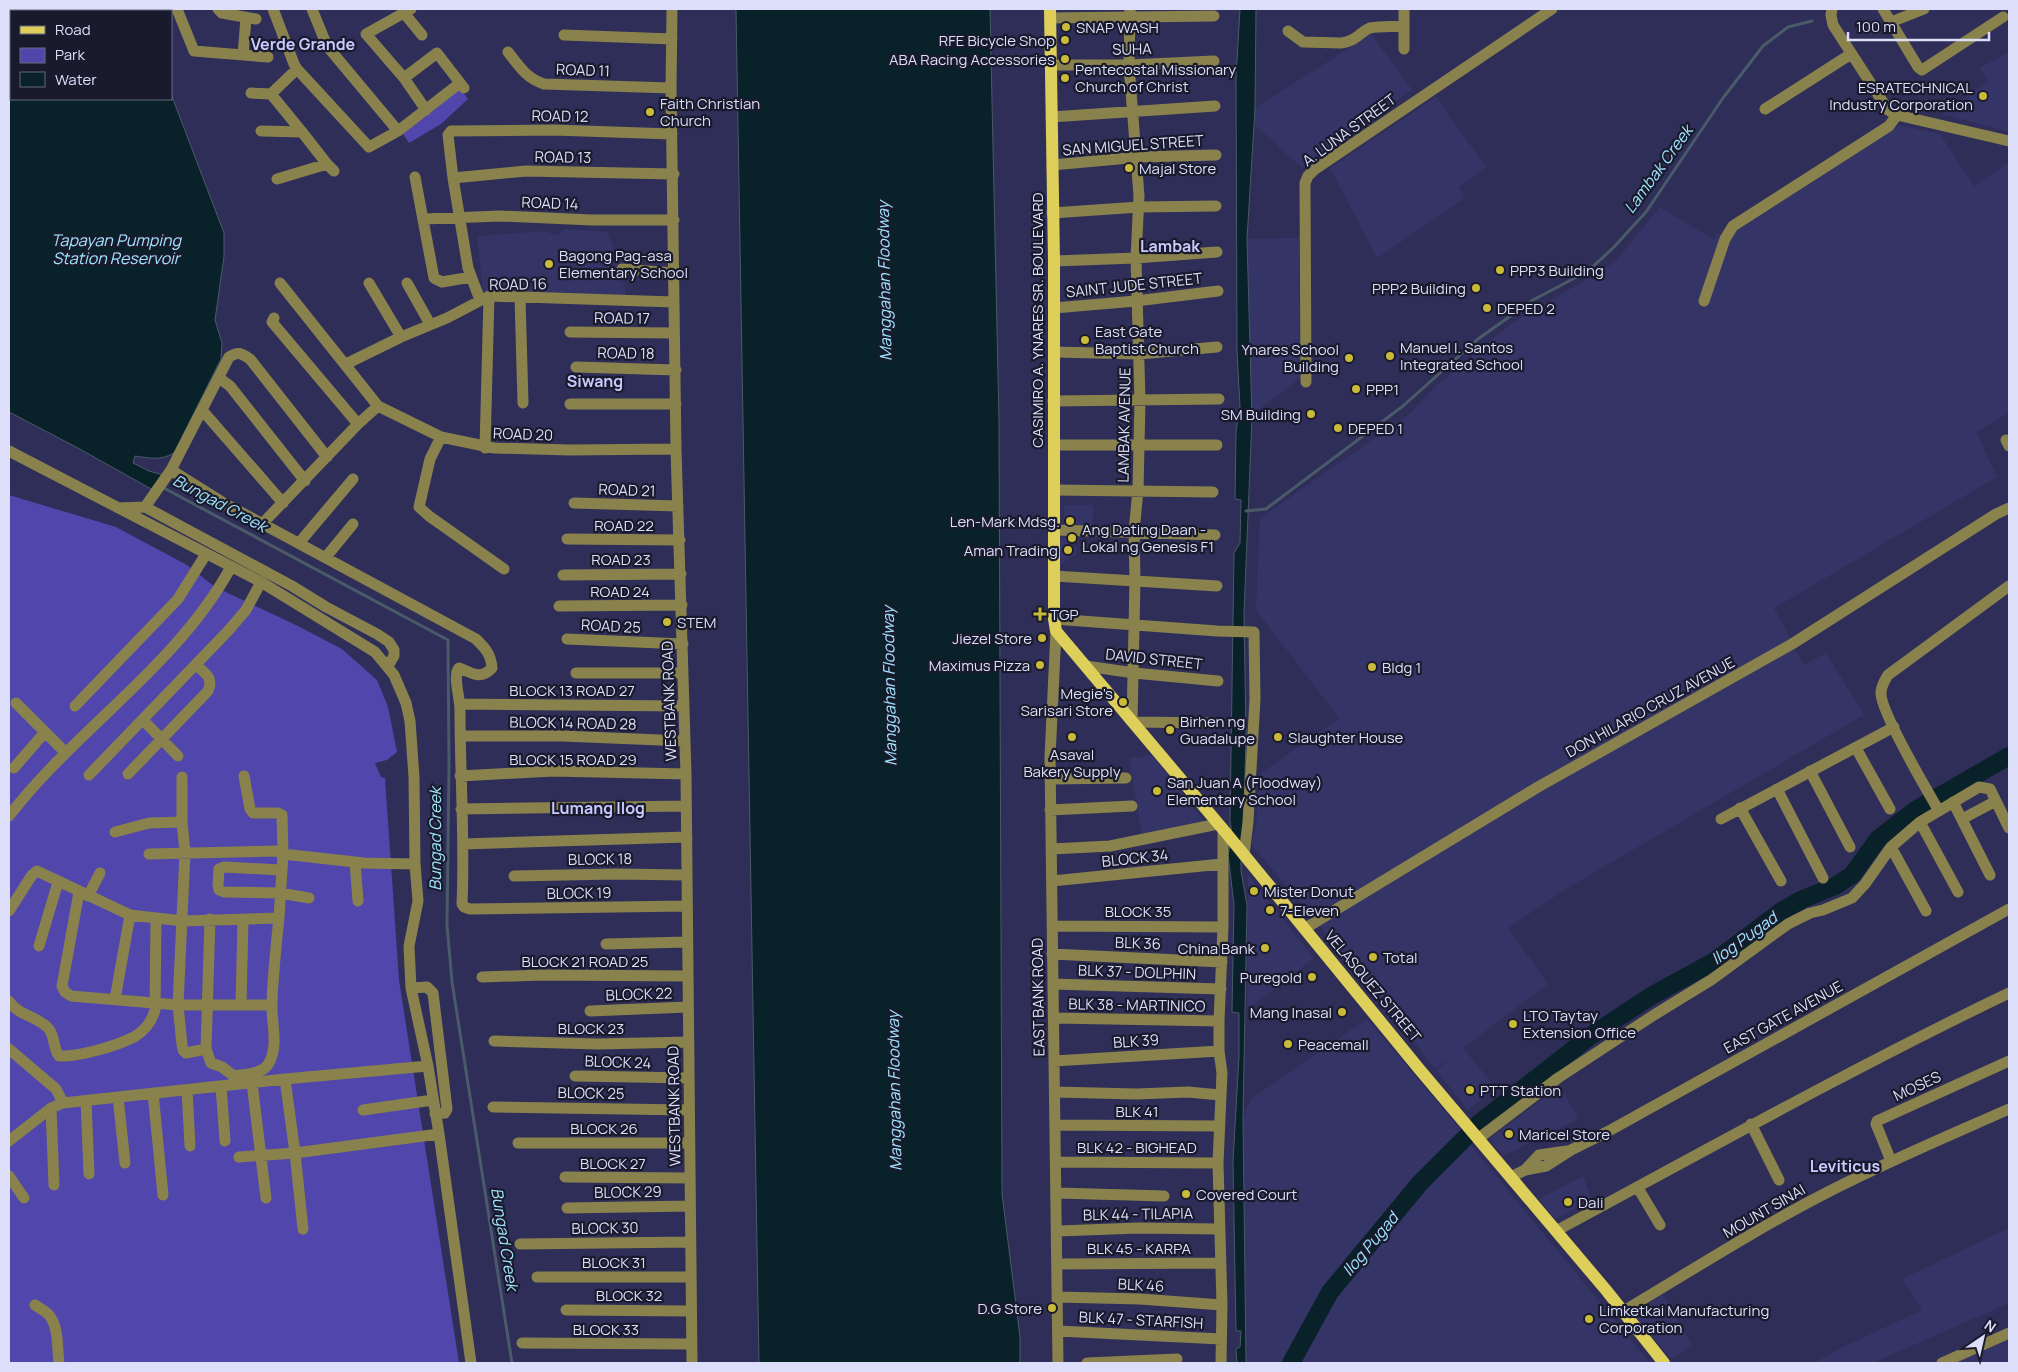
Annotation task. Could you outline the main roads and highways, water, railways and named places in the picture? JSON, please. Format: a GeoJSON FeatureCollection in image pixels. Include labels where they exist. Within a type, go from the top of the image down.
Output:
{"type":"FeatureCollection","features":[{"type":"Feature","properties":{"kind":"main road","name":"CASIMIRO A. YNARES SR. BOULEVARD"},"geometry":{"type":"LineString","coordinates":[[1050,13],[1054,261],[1055,625]]}},
{"type":"Feature","properties":{"kind":"main road","name":"VELASQUEZ STREET"},"geometry":{"type":"LineString","coordinates":[[1055,625],[1132,722],[1556,1231],[1661,1362]]}},
{"type":"Feature","properties":{"kind":"water","name":"Manggahan Floodway"},"geometry":{"type":"Polygon","coordinates":[[[736,9],[990,9],[999,421],[1002,1194],[1020,1337],[1020,1363],[759,1363],[736,9]]]}},
{"type":"Feature","properties":{"kind":"water"},"geometry":{"type":"Polygon","coordinates":[[[1240,9],[1256,9],[1255,108],[1247,239],[1252,418],[1244,613],[1246,735],[1241,856],[1241,871],[1247,905],[1243,1118],[1246,1363],[1237,1363],[1236,1349],[1240,1347],[1241,1331],[1236,1331],[1233,1161],[1239,1056],[1239,1013],[1232,1012],[1234,904],[1228,855],[1232,834],[1230,821],[1234,553],[1240,543],[1241,500],[1235,499],[1236,431],[1240,407],[1237,351],[1236,78],[1240,9]]]}},
{"type":"Feature","properties":{"kind":"water","name":"Tapayan Pumping Station Reservoir"},"geometry":{"type":"Polygon","coordinates":[[[9,61],[10,100],[172,100],[172,97],[224,233],[224,256],[215,320],[222,343],[221,359],[174,453],[159,458],[135,456],[133,463],[163,475],[153,490],[9,412],[9,61]]]}},
{"type":"Feature","properties":{"kind":"waterway","name":"Lambak Creek"},"geometry":{"type":"LineString","coordinates":[[1246,511],[1266,509],[1403,406],[1478,339],[1533,300],[1588,271],[1613,248],[1646,212],[1723,98],[1763,46],[1788,27],[1812,21]]}},
{"type":"Feature","properties":{"kind":"waterway","name":"Bungad Creek"},"geometry":{"type":"LineString","coordinates":[[162,487],[448,640],[447,925],[452,982],[512,1363]]}},
{"type":"Feature","properties":{"kind":"waterway","name":"Ilog Pugad"},"geometry":{"type":"LineString","coordinates":[[1478,1124],[1589,1037],[1651,996],[1715,961],[1783,910],[1803,899],[1835,886],[1852,875],[1878,839],[1917,809],[2009,756]]}},
{"type":"Feature","properties":{"kind":"waterway","name":"Ilog Pugad"},"geometry":{"type":"LineString","coordinates":[[1291,1363],[1330,1292],[1420,1183],[1466,1137]]}},
{"type":"Feature","properties":{"kind":"place","name":"SNAP WASH"},"geometry":{"type":"Point","coordinates":[1066,27]}},
{"type":"Feature","properties":{"kind":"place","name":"RFE Bicycle Shop"},"geometry":{"type":"Point","coordinates":[1065,40]}},
{"type":"Feature","properties":{"kind":"place","name":"ABA Racing Accessories"},"geometry":{"type":"Point","coordinates":[1065,59]}},
{"type":"Feature","properties":{"kind":"place","name":"Pentecostal Missionary Church of Christ"},"geometry":{"type":"Point","coordinates":[1065,78]}},
{"type":"Feature","properties":{"kind":"place","name":"ESRATECHNICAL Industry Corporation"},"geometry":{"type":"Point","coordinates":[1983,96]}},
{"type":"Feature","properties":{"kind":"place","name":"Faith Christian Church"},"geometry":{"type":"Point","coordinates":[650,112]}},
{"type":"Feature","properties":{"kind":"place","name":"Majal Store"},"geometry":{"type":"Point","coordinates":[1129,168]}},
{"type":"Feature","properties":{"kind":"place","name":"Bagong Pag-asa Elementary School"},"geometry":{"type":"Point","coordinates":[549,264]}},
{"type":"Feature","properties":{"kind":"place","name":"PPP3 Building"},"geometry":{"type":"Point","coordinates":[1500,270]}},
{"type":"Feature","properties":{"kind":"place","name":"PPP2 Building"},"geometry":{"type":"Point","coordinates":[1476,288]}},
{"type":"Feature","properties":{"kind":"place","name":"DEPED 2"},"geometry":{"type":"Point","coordinates":[1487,308]}},
{"type":"Feature","properties":{"kind":"place","name":"East Gate Baptist Church"},"geometry":{"type":"Point","coordinates":[1085,340]}},
{"type":"Feature","properties":{"kind":"place","name":"Manuel I. Santos Integrated School"},"geometry":{"type":"Point","coordinates":[1390,356]}},
{"type":"Feature","properties":{"kind":"place","name":"Ynares School Building"},"geometry":{"type":"Point","coordinates":[1349,358]}},
{"type":"Feature","properties":{"kind":"place","name":"PPP1"},"geometry":{"type":"Point","coordinates":[1356,389]}},
{"type":"Feature","properties":{"kind":"place","name":"SM Building"},"geometry":{"type":"Point","coordinates":[1311,414]}},
{"type":"Feature","properties":{"kind":"place","name":"DEPED 1"},"geometry":{"type":"Point","coordinates":[1338,428]}},
{"type":"Feature","properties":{"kind":"place","name":"Len-Mark Mdsg."},"geometry":{"type":"Point","coordinates":[1070,521]}},
{"type":"Feature","properties":{"kind":"place","name":"Ang Dating Daan - Lokal ng Genesis F1"},"geometry":{"type":"Point","coordinates":[1072,538]}},
{"type":"Feature","properties":{"kind":"place","name":"Aman Trading"},"geometry":{"type":"Point","coordinates":[1068,550]}},
{"type":"Feature","properties":{"kind":"place","name":"TGP"},"geometry":{"type":"Point","coordinates":[1040,614]}},
{"type":"Feature","properties":{"kind":"place","name":"STEM"},"geometry":{"type":"Point","coordinates":[667,622]}},
{"type":"Feature","properties":{"kind":"place","name":"Jiezel Store"},"geometry":{"type":"Point","coordinates":[1042,638]}},
{"type":"Feature","properties":{"kind":"place","name":"Maximus Pizza"},"geometry":{"type":"Point","coordinates":[1040,665]}},
{"type":"Feature","properties":{"kind":"place","name":"Bldg 1"},"geometry":{"type":"Point","coordinates":[1372,667]}},
{"type":"Feature","properties":{"kind":"place","name":"Megie's Sarisari Store"},"geometry":{"type":"Point","coordinates":[1123,702]}},
{"type":"Feature","properties":{"kind":"place","name":"Birhen ng Guadalupe"},"geometry":{"type":"Point","coordinates":[1170,730]}},
{"type":"Feature","properties":{"kind":"place","name":"Asaval Bakery Supply"},"geometry":{"type":"Point","coordinates":[1072,737]}},
{"type":"Feature","properties":{"kind":"place","name":"Slaughter House"},"geometry":{"type":"Point","coordinates":[1278,737]}},
{"type":"Feature","properties":{"kind":"place","name":"San Juan A (Floodway) Elementary School"},"geometry":{"type":"Point","coordinates":[1157,791]}},
{"type":"Feature","properties":{"kind":"place","name":"Mister Donut"},"geometry":{"type":"Point","coordinates":[1254,891]}},
{"type":"Feature","properties":{"kind":"place","name":"7-Eleven"},"geometry":{"type":"Point","coordinates":[1270,910]}},
{"type":"Feature","properties":{"kind":"place","name":"China Bank"},"geometry":{"type":"Point","coordinates":[1265,948]}},
{"type":"Feature","properties":{"kind":"place","name":"Total"},"geometry":{"type":"Point","coordinates":[1373,957]}},
{"type":"Feature","properties":{"kind":"place","name":"Puregold"},"geometry":{"type":"Point","coordinates":[1312,977]}},
{"type":"Feature","properties":{"kind":"place","name":"Mang Inasal"},"geometry":{"type":"Point","coordinates":[1342,1012]}},
{"type":"Feature","properties":{"kind":"place","name":"LTO Taytay Extension Office"},"geometry":{"type":"Point","coordinates":[1513,1024]}},
{"type":"Feature","properties":{"kind":"place","name":"Peacemall"},"geometry":{"type":"Point","coordinates":[1288,1044]}},
{"type":"Feature","properties":{"kind":"place","name":"PTT Station"},"geometry":{"type":"Point","coordinates":[1470,1090]}},
{"type":"Feature","properties":{"kind":"place","name":"Maricel Store"},"geometry":{"type":"Point","coordinates":[1509,1134]}},
{"type":"Feature","properties":{"kind":"place","name":"Covered Court"},"geometry":{"type":"Point","coordinates":[1186,1194]}},
{"type":"Feature","properties":{"kind":"place","name":"Dali"},"geometry":{"type":"Point","coordinates":[1568,1202]}},
{"type":"Feature","properties":{"kind":"place","name":"D.G Store"},"geometry":{"type":"Point","coordinates":[1052,1308]}},
{"type":"Feature","properties":{"kind":"place","name":"Limketkai Manufacturing Corporation"},"geometry":{"type":"Point","coordinates":[1589,1319]}},
{"type":"Feature","properties":{"kind":"district","name":"Verde Grande"},"geometry":{"type":"Point","coordinates":[303,44]}},
{"type":"Feature","properties":{"kind":"district","name":"Lambak"},"geometry":{"type":"Point","coordinates":[1170,246]}},
{"type":"Feature","properties":{"kind":"district","name":"Siwang"},"geometry":{"type":"Point","coordinates":[595,381]}},
{"type":"Feature","properties":{"kind":"district","name":"Lumang Ilog"},"geometry":{"type":"Point","coordinates":[598,808]}},
{"type":"Feature","properties":{"kind":"district","name":"Leviticus"},"geometry":{"type":"Point","coordinates":[1845,1166]}}]}
